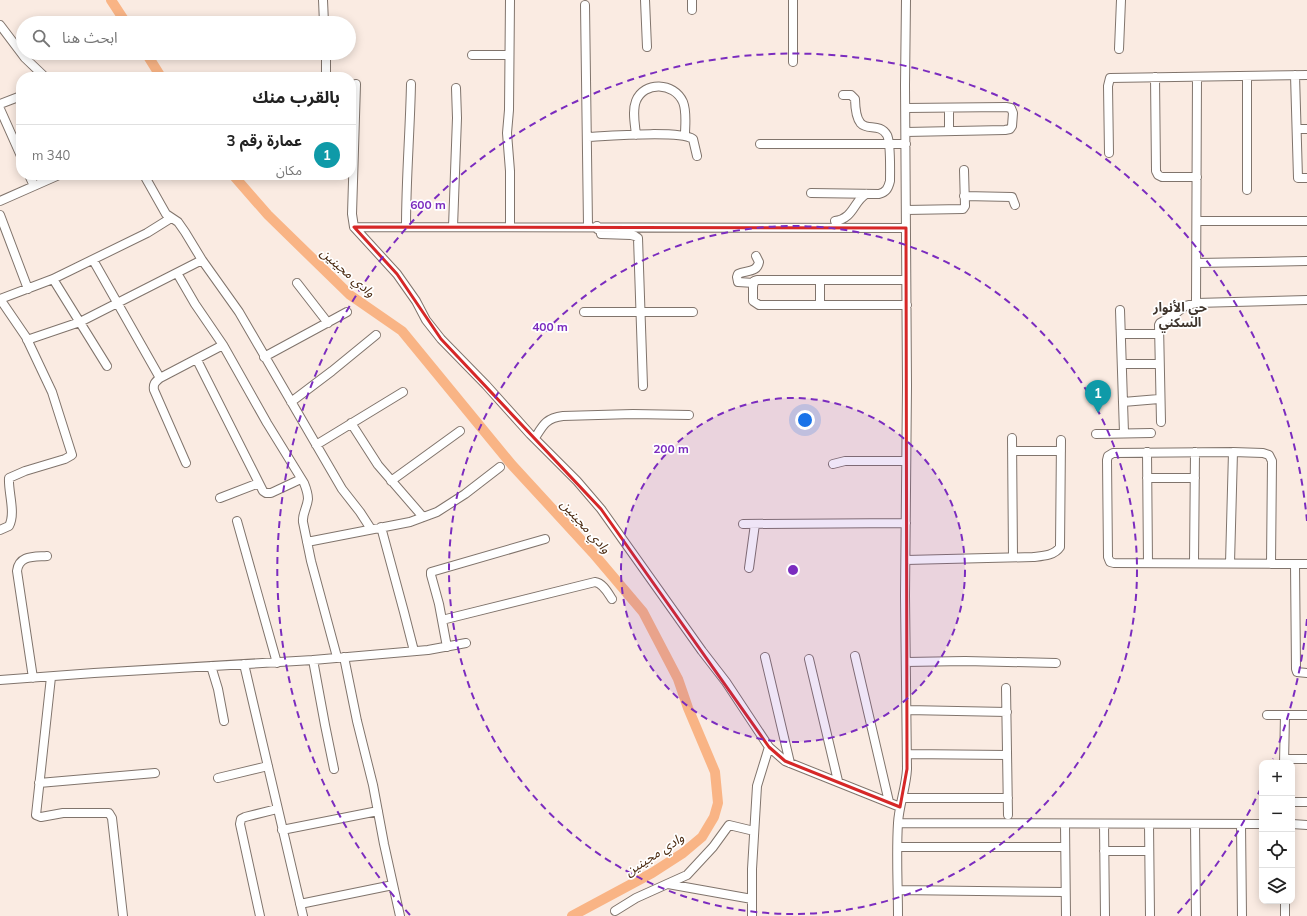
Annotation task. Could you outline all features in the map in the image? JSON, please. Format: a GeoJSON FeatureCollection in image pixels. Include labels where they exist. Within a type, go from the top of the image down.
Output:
{"type":"FeatureCollection","features":[{"type":"Feature","properties":{"kind":"street"},"geometry":{"type":"LineString","coordinates":[[323,0],[324,16]]}},
{"type":"Feature","properties":{"kind":"street"},"geometry":{"type":"LineString","coordinates":[[510,0],[507,132],[510,171],[510,227]]}},
{"type":"Feature","properties":{"kind":"street"},"geometry":{"type":"LineString","coordinates":[[645,0],[647,47]]}},
{"type":"Feature","properties":{"kind":"street"},"geometry":{"type":"LineString","coordinates":[[692,0],[692,10]]}},
{"type":"Feature","properties":{"kind":"street"},"geometry":{"type":"LineString","coordinates":[[793,0],[793,62]]}},
{"type":"Feature","properties":{"kind":"street"},"geometry":{"type":"LineString","coordinates":[[898,916],[898,823],[900,807],[907,779],[906,0]]}},
{"type":"Feature","properties":{"kind":"street"},"geometry":{"type":"LineString","coordinates":[[1120,0],[1120,49]]}},
{"type":"Feature","properties":{"kind":"street"},"geometry":{"type":"LineString","coordinates":[[586,5],[588,226]]}},
{"type":"Feature","properties":{"kind":"street"},"geometry":{"type":"LineString","coordinates":[[0,25],[16,45]]}},
{"type":"Feature","properties":{"kind":"street"},"geometry":{"type":"LineString","coordinates":[[472,55],[509,55]]}},
{"type":"Feature","properties":{"kind":"street"},"geometry":{"type":"LineString","coordinates":[[28,60],[40,72]]}},
{"type":"Feature","properties":{"kind":"street"},"geometry":{"type":"LineString","coordinates":[[326,60],[326,72]]}},
{"type":"Feature","properties":{"kind":"street"},"geometry":{"type":"LineString","coordinates":[[1295,75],[1298,178],[1307,178]]}},
{"type":"Feature","properties":{"kind":"street"},"geometry":{"type":"LineString","coordinates":[[1109,153],[1108,86],[1110,78],[1307,75]]}},
{"type":"Feature","properties":{"kind":"street"},"geometry":{"type":"LineString","coordinates":[[1247,76],[1247,190]]}},
{"type":"Feature","properties":{"kind":"street"},"geometry":{"type":"LineString","coordinates":[[1155,77],[1156,171],[1158,175],[1162,177],[1197,177]]}},
{"type":"Feature","properties":{"kind":"street"},"geometry":{"type":"LineString","coordinates":[[1196,303],[1197,77]]}},
{"type":"Feature","properties":{"kind":"street"},"geometry":{"type":"LineString","coordinates":[[406,227],[411,84]]}},
{"type":"Feature","properties":{"kind":"street"},"geometry":{"type":"LineString","coordinates":[[636,135],[634,108],[637,100],[642,94],[650,89],[660,86],[668,87],[676,92],[683,102],[686,115],[685,135]]}},
{"type":"Feature","properties":{"kind":"street"},"geometry":{"type":"LineString","coordinates":[[453,227],[456,88]]}},
{"type":"Feature","properties":{"kind":"street"},"geometry":{"type":"LineString","coordinates":[[811,193],[866,194],[884,192],[889,187],[888,138],[883,131],[866,127],[861,124],[856,116],[855,99],[851,95],[844,95]]}},
{"type":"Feature","properties":{"kind":"street"},"geometry":{"type":"LineString","coordinates":[[0,104],[16,98]]}},
{"type":"Feature","properties":{"kind":"street"},"geometry":{"type":"LineString","coordinates":[[906,108],[1006,107],[1011,108],[1013,113],[1012,126],[1010,129],[906,132]]}},
{"type":"Feature","properties":{"kind":"street"},"geometry":{"type":"LineString","coordinates":[[948,108],[949,131]]}},
{"type":"Feature","properties":{"kind":"street"},"geometry":{"type":"LineString","coordinates":[[0,109],[16,145]]}},
{"type":"Feature","properties":{"kind":"street"},"geometry":{"type":"LineString","coordinates":[[1297,129],[1307,129]]}},
{"type":"Feature","properties":{"kind":"street"},"geometry":{"type":"LineString","coordinates":[[587,137],[685,135],[693,138],[697,156]]}},
{"type":"Feature","properties":{"kind":"street"},"geometry":{"type":"LineString","coordinates":[[760,144],[906,144]]}},
{"type":"Feature","properties":{"kind":"street"},"geometry":{"type":"LineString","coordinates":[[906,210],[963,209],[965,206],[964,170]]}},
{"type":"Feature","properties":{"kind":"street"},"geometry":{"type":"LineString","coordinates":[[32,180],[34,186]]}},
{"type":"Feature","properties":{"kind":"street"},"geometry":{"type":"LineString","coordinates":[[0,201],[48,180]]}},
{"type":"Feature","properties":{"kind":"street"},"geometry":{"type":"LineString","coordinates":[[147,180],[166,214],[178,222],[202,260],[239,312],[342,489],[371,529]]}},
{"type":"Feature","properties":{"kind":"street"},"geometry":{"type":"LineString","coordinates":[[353,180],[352,214],[354,227],[397,274],[416,301],[426,320],[441,339],[577,481],[601,509],[726,682],[769,747],[785,761],[900,807]]}},
{"type":"Feature","properties":{"kind":"street"},"geometry":{"type":"LineString","coordinates":[[835,221],[849,215],[859,200],[866,194]]}},
{"type":"Feature","properties":{"kind":"street"},"geometry":{"type":"LineString","coordinates":[[964,196],[1012,197],[1015,205]]}},
{"type":"Feature","properties":{"kind":"street"},"geometry":{"type":"LineString","coordinates":[[0,215],[28,289]]}},
{"type":"Feature","properties":{"kind":"street"},"geometry":{"type":"LineString","coordinates":[[0,530],[9,526],[11,523],[12,506],[10,478],[25,471],[65,459],[72,455],[52,392],[27,340],[0,299],[53,279],[147,233],[171,218]]}},
{"type":"Feature","properties":{"kind":"street"},"geometry":{"type":"LineString","coordinates":[[1197,221],[1307,222]]}},
{"type":"Feature","properties":{"kind":"street"},"geometry":{"type":"LineString","coordinates":[[354,227],[597,226],[906,228]]}},
{"type":"Feature","properties":{"kind":"street"},"geometry":{"type":"LineString","coordinates":[[597,226],[597,229],[600,230],[601,234],[631,235],[638,238],[643,386]]}},
{"type":"Feature","properties":{"kind":"street"},"geometry":{"type":"LineString","coordinates":[[756,256],[759,265],[755,269],[740,272],[737,277],[738,282],[754,283],[757,280],[906,280]]}},
{"type":"Feature","properties":{"kind":"street"},"geometry":{"type":"LineString","coordinates":[[93,260],[160,378]]}},
{"type":"Feature","properties":{"kind":"street"},"geometry":{"type":"LineString","coordinates":[[27,340],[80,322],[202,260]]}},
{"type":"Feature","properties":{"kind":"street"},"geometry":{"type":"LineString","coordinates":[[1197,263],[1307,261]]}},
{"type":"Feature","properties":{"kind":"street"},"geometry":{"type":"LineString","coordinates":[[176,273],[223,346],[301,479],[307,493],[308,500],[302,516],[307,542],[341,657],[373,785],[400,916]]}},
{"type":"Feature","properties":{"kind":"street"},"geometry":{"type":"LineString","coordinates":[[53,279],[107,366]]}},
{"type":"Feature","properties":{"kind":"street"},"geometry":{"type":"LineString","coordinates":[[820,280],[820,305]]}},
{"type":"Feature","properties":{"kind":"street"},"geometry":{"type":"LineString","coordinates":[[297,283],[328,323]]}},
{"type":"Feature","properties":{"kind":"street"},"geometry":{"type":"LineString","coordinates":[[754,283],[753,301],[757,304],[907,305]]}},
{"type":"Feature","properties":{"kind":"street"},"geometry":{"type":"LineString","coordinates":[[1160,422],[1158,325],[1160,323],[1174,315],[1185,306],[1196,303],[1307,300]]}},
{"type":"Feature","properties":{"kind":"street"},"geometry":{"type":"LineString","coordinates":[[1120,310],[1124,433]]}},
{"type":"Feature","properties":{"kind":"street"},"geometry":{"type":"LineString","coordinates":[[264,357],[347,312]]}},
{"type":"Feature","properties":{"kind":"street"},"geometry":{"type":"LineString","coordinates":[[584,312],[693,312]]}},
{"type":"Feature","properties":{"kind":"street"},"geometry":{"type":"LineString","coordinates":[[1121,334],[1159,334]]}},
{"type":"Feature","properties":{"kind":"street"},"geometry":{"type":"LineString","coordinates":[[291,402],[376,335]]}},
{"type":"Feature","properties":{"kind":"street"},"geometry":{"type":"LineString","coordinates":[[186,463],[154,390],[155,381],[223,346]]}},
{"type":"Feature","properties":{"kind":"street"},"geometry":{"type":"LineString","coordinates":[[197,360],[263,491],[266,493],[271,493],[301,479]]}},
{"type":"Feature","properties":{"kind":"street"},"geometry":{"type":"LineString","coordinates":[[1122,364],[1159,364]]}},
{"type":"Feature","properties":{"kind":"street"},"geometry":{"type":"LineString","coordinates":[[316,445],[403,392]]}},
{"type":"Feature","properties":{"kind":"street"},"geometry":{"type":"LineString","coordinates":[[1123,402],[1159,399]]}},
{"type":"Feature","properties":{"kind":"street"},"geometry":{"type":"LineString","coordinates":[[535,438],[548,421],[554,417],[633,414],[689,415]]}},
{"type":"Feature","properties":{"kind":"street"},"geometry":{"type":"LineString","coordinates":[[351,423],[378,465],[423,517]]}},
{"type":"Feature","properties":{"kind":"street"},"geometry":{"type":"LineString","coordinates":[[392,480],[460,431]]}},
{"type":"Feature","properties":{"kind":"street"},"geometry":{"type":"LineString","coordinates":[[1096,434],[1151,433]]}},
{"type":"Feature","properties":{"kind":"street"},"geometry":{"type":"LineString","coordinates":[[1012,438],[1013,558]]}},
{"type":"Feature","properties":{"kind":"street"},"geometry":{"type":"LineString","coordinates":[[906,560],[1042,556],[1053,553],[1059,549],[1061,440]]}},
{"type":"Feature","properties":{"kind":"street"},"geometry":{"type":"LineString","coordinates":[[1012,451],[1061,451]]}},
{"type":"Feature","properties":{"kind":"street"},"geometry":{"type":"LineString","coordinates":[[1147,452],[1148,563]]}},
{"type":"Feature","properties":{"kind":"street"},"geometry":{"type":"LineString","coordinates":[[1271,564],[1272,460],[1269,455],[1263,453],[1233,452],[1147,452],[1113,453],[1108,456],[1108,557],[1110,562],[1148,563],[1230,563],[1271,564],[1307,564]]}},
{"type":"Feature","properties":{"kind":"street"},"geometry":{"type":"LineString","coordinates":[[1194,563],[1195,452]]}},
{"type":"Feature","properties":{"kind":"street"},"geometry":{"type":"LineString","coordinates":[[1230,563],[1233,452]]}},
{"type":"Feature","properties":{"kind":"street"},"geometry":{"type":"LineString","coordinates":[[833,464],[845,461],[906,461]]}},
{"type":"Feature","properties":{"kind":"street"},"geometry":{"type":"LineString","coordinates":[[307,542],[410,522],[437,512],[465,494],[500,467]]}},
{"type":"Feature","properties":{"kind":"street"},"geometry":{"type":"LineString","coordinates":[[1147,478],[1195,478]]}},
{"type":"Feature","properties":{"kind":"street"},"geometry":{"type":"LineString","coordinates":[[220,498],[259,483]]}},
{"type":"Feature","properties":{"kind":"street"},"geometry":{"type":"LineString","coordinates":[[237,521],[277,663]]}},
{"type":"Feature","properties":{"kind":"street"},"geometry":{"type":"LineString","coordinates":[[743,524],[906,523]]}},
{"type":"Feature","properties":{"kind":"street"},"geometry":{"type":"LineString","coordinates":[[749,568],[755,524]]}},
{"type":"Feature","properties":{"kind":"street"},"geometry":{"type":"LineString","coordinates":[[381,527],[414,651]]}},
{"type":"Feature","properties":{"kind":"street"},"geometry":{"type":"LineString","coordinates":[[448,647],[431,572],[545,539]]}},
{"type":"Feature","properties":{"kind":"street"},"geometry":{"type":"LineString","coordinates":[[33,678],[17,571],[18,565],[21,561],[29,558],[47,556]]}},
{"type":"Feature","properties":{"kind":"street"},"geometry":{"type":"LineString","coordinates":[[1295,564],[1296,670],[1300,674],[1307,674]]}},
{"type":"Feature","properties":{"kind":"street"},"geometry":{"type":"LineString","coordinates":[[442,620],[595,582],[601,584],[612,600]]}},
{"type":"Feature","properties":{"kind":"street"},"geometry":{"type":"LineString","coordinates":[[0,680],[94,673],[277,663],[414,651],[448,647],[466,643]]}},
{"type":"Feature","properties":{"kind":"street"},"geometry":{"type":"LineString","coordinates":[[855,656],[889,802]]}},
{"type":"Feature","properties":{"kind":"street"},"geometry":{"type":"LineString","coordinates":[[765,657],[790,763]]}},
{"type":"Feature","properties":{"kind":"street"},"geometry":{"type":"LineString","coordinates":[[809,659],[838,781]]}},
{"type":"Feature","properties":{"kind":"street"},"geometry":{"type":"LineString","coordinates":[[313,660],[334,769]]}},
{"type":"Feature","properties":{"kind":"street"},"geometry":{"type":"LineString","coordinates":[[906,662],[1056,662]]}},
{"type":"Feature","properties":{"kind":"street"},"geometry":{"type":"LineString","coordinates":[[244,664],[303,916]]}},
{"type":"Feature","properties":{"kind":"street"},"geometry":{"type":"LineString","coordinates":[[211,666],[218,689],[224,721]]}},
{"type":"Feature","properties":{"kind":"street"},"geometry":{"type":"LineString","coordinates":[[51,677],[35,810],[36,815],[69,813],[111,814],[123,916]]}},
{"type":"Feature","properties":{"kind":"street"},"geometry":{"type":"LineString","coordinates":[[1006,688],[1008,815]]}},
{"type":"Feature","properties":{"kind":"street"},"geometry":{"type":"LineString","coordinates":[[907,710],[1007,712]]}},
{"type":"Feature","properties":{"kind":"street"},"geometry":{"type":"LineString","coordinates":[[1267,715],[1307,715]]}},
{"type":"Feature","properties":{"kind":"street"},"geometry":{"type":"LineString","coordinates":[[1284,760],[1285,715]]}},
{"type":"Feature","properties":{"kind":"street"},"geometry":{"type":"LineString","coordinates":[[752,916],[754,831],[757,786],[769,747]]}},
{"type":"Feature","properties":{"kind":"street"},"geometry":{"type":"LineString","coordinates":[[907,754],[1007,755]]}},
{"type":"Feature","properties":{"kind":"street"},"geometry":{"type":"LineString","coordinates":[[1295,760],[1307,759]]}},
{"type":"Feature","properties":{"kind":"street"},"geometry":{"type":"LineString","coordinates":[[218,778],[268,766]]}},
{"type":"Feature","properties":{"kind":"street"},"geometry":{"type":"LineString","coordinates":[[39,783],[155,773]]}},
{"type":"Feature","properties":{"kind":"street"},"geometry":{"type":"LineString","coordinates":[[903,798],[1008,798]]}},
{"type":"Feature","properties":{"kind":"street"},"geometry":{"type":"LineString","coordinates":[[1295,802],[1307,802]]}},
{"type":"Feature","properties":{"kind":"street"},"geometry":{"type":"LineString","coordinates":[[260,916],[240,824],[241,819],[245,817],[278,809]]}},
{"type":"Feature","properties":{"kind":"street"},"geometry":{"type":"LineString","coordinates":[[282,830],[378,811]]}},
{"type":"Feature","properties":{"kind":"street"},"geometry":{"type":"LineString","coordinates":[[898,823],[1259,824]]}},
{"type":"Feature","properties":{"kind":"street"},"geometry":{"type":"LineString","coordinates":[[1065,824],[1066,916]]}},
{"type":"Feature","properties":{"kind":"street"},"geometry":{"type":"LineString","coordinates":[[1104,824],[1105,916]]}},
{"type":"Feature","properties":{"kind":"street"},"geometry":{"type":"LineString","coordinates":[[1149,824],[1150,916]]}},
{"type":"Feature","properties":{"kind":"street"},"geometry":{"type":"LineString","coordinates":[[1195,824],[1196,916]]}},
{"type":"Feature","properties":{"kind":"street"},"geometry":{"type":"LineString","coordinates":[[1241,824],[1242,916]]}},
{"type":"Feature","properties":{"kind":"street"},"geometry":{"type":"LineString","coordinates":[[1295,824],[1307,824]]}},
{"type":"Feature","properties":{"kind":"street"},"geometry":{"type":"LineString","coordinates":[[615,911],[636,898],[687,875],[713,847],[728,826],[732,825],[754,831]]}},
{"type":"Feature","properties":{"kind":"street"},"geometry":{"type":"LineString","coordinates":[[898,847],[1065,847]]}},
{"type":"Feature","properties":{"kind":"street"},"geometry":{"type":"LineString","coordinates":[[1104,851],[1149,851]]}},
{"type":"Feature","properties":{"kind":"street"},"geometry":{"type":"LineString","coordinates":[[667,884],[752,900]]}},
{"type":"Feature","properties":{"kind":"street"},"geometry":{"type":"LineString","coordinates":[[300,904],[393,885]]}},
{"type":"Feature","properties":{"kind":"street"},"geometry":{"type":"LineString","coordinates":[[898,890],[1066,892]]}},
{"type":"Feature","properties":{"kind":"street"},"geometry":{"type":"LineString","coordinates":[[1285,904],[1285,916]]}},
{"type":"Feature","properties":{"kind":"highlighted area"},"geometry":{"type":"Polygon","coordinates":[[[354,227],[906,228],[907,769],[900,807],[785,761],[769,747],[601,509],[441,339],[397,274],[354,227]]]}},
{"type":"Feature","properties":{"kind":"waterway","name":"وادي مجينين"},"geometry":{"type":"LineString","coordinates":[[111,0],[121,16]]}},
{"type":"Feature","properties":{"kind":"waterway","name":"وادي مجينين"},"geometry":{"type":"LineString","coordinates":[[150,60],[158,72]]}},
{"type":"Feature","properties":{"kind":"waterway","name":"وادي مجينين"},"geometry":{"type":"LineString","coordinates":[[237,180],[268,215],[350,295],[402,331],[512,465],[593,553],[643,612],[678,679],[688,708],[715,772],[718,803],[714,817],[702,837],[683,853],[652,873],[572,916]]}},
{"type":"Feature","properties":{"kind":"place","name":"عمارة رقم 3"},"geometry":{"type":"Point","coordinates":[1098,413]}},
{"type":"Feature","properties":{"kind":"district","name":"حي الأنوار السكني"},"geometry":{"type":"Point","coordinates":[1180,314]}}]}
